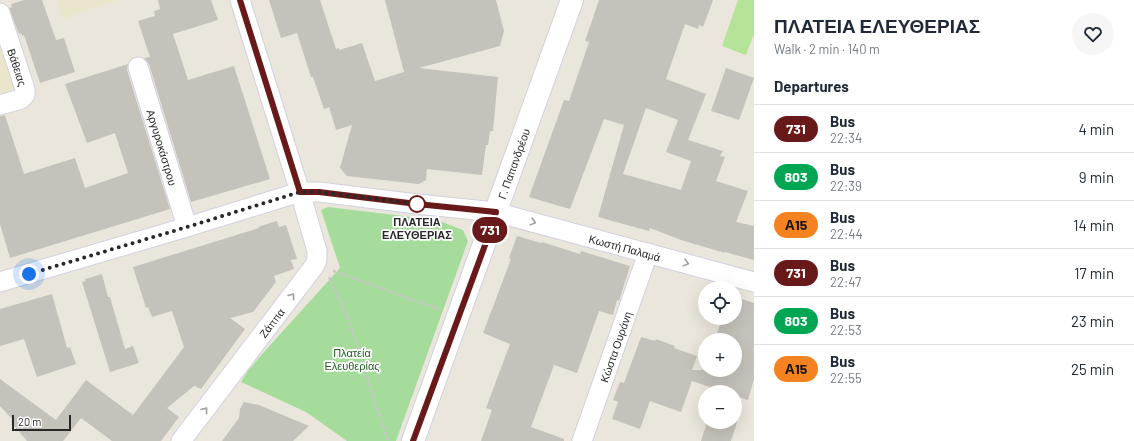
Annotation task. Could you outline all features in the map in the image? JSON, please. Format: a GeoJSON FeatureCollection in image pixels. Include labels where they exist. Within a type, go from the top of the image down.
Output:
{"type":"FeatureCollection","features":[{"type":"Feature","properties":{"kind":"street"},"geometry":{"type":"LineString","coordinates":[[240,0],[300,192],[317,251],[317,260],[320,267]]}},
{"type":"Feature","properties":{"kind":"street","name":"Γ. Παπανδρέου"},"geometry":{"type":"LineString","coordinates":[[414,441],[572,0]]}},
{"type":"Feature","properties":{"kind":"street","name":"Βάθειας"},"geometry":{"type":"LineString","coordinates":[[0,14],[25,89],[25,95],[21,99],[0,106]]}},
{"type":"Feature","properties":{"kind":"street","name":"Αργυροκάστρου"},"geometry":{"type":"LineString","coordinates":[[138,67],[187,227]]}},
{"type":"Feature","properties":{"kind":"street","name":"Κωστή Παλαμά"},"geometry":{"type":"LineString","coordinates":[[0,282],[300,192],[319,192],[496,212],[754,282]]}},
{"type":"Feature","properties":{"kind":"street","name":"Κώστα Ουράνη"},"geometry":{"type":"LineString","coordinates":[[582,441],[648,253]]}},
{"type":"Feature","properties":{"kind":"street","name":"Ζάππα"},"geometry":{"type":"LineString","coordinates":[[181,441],[320,267]]}},
{"type":"Feature","properties":{"kind":"path"},"geometry":{"type":"LineString","coordinates":[[320,267],[459,316]]}},
{"type":"Feature","properties":{"kind":"path"},"geometry":{"type":"LineString","coordinates":[[320,267],[349,321],[388,441]]}},
{"type":"Feature","properties":{"kind":"shaded area"},"geometry":{"type":"Polygon","coordinates":[[[56,0],[118,0],[63,19],[56,0]]]}},
{"type":"Feature","properties":{"kind":"shaded area"},"geometry":{"type":"Polygon","coordinates":[[[0,40],[16,90],[0,96],[0,40]]]}},
{"type":"Feature","properties":{"kind":"green space"},"geometry":{"type":"Polygon","coordinates":[[[738,0],[754,0],[754,34],[746,55],[722,46],[738,0]]]}},
{"type":"Feature","properties":{"kind":"green space","name":"Πλατεία Ελευθερίας"},"geometry":{"type":"Polygon","coordinates":[[[328,207],[437,220],[463,230],[468,241],[396,441],[347,441],[306,412],[241,382],[247,372],[264,352],[340,268],[321,210],[328,207]]]}},
{"type":"Feature","properties":{"kind":"building"},"geometry":{"type":"Polygon","coordinates":[[[24,0],[42,0],[56,40],[64,38],[75,72],[40,83],[24,35],[22,36],[21,33],[19,34],[9,8],[12,7],[11,4],[24,0]]]}},
{"type":"Feature","properties":{"kind":"building"},"geometry":{"type":"Polygon","coordinates":[[[158,0],[211,0],[218,20],[173,34],[188,80],[234,66],[270,179],[191,202],[149,64],[144,58],[150,57],[138,21],[155,16],[154,11],[160,9],[158,0]]]}},
{"type":"Feature","properties":{"kind":"building"},"geometry":{"type":"Polygon","coordinates":[[[269,0],[320,0],[336,49],[339,48],[339,50],[362,43],[375,81],[404,72],[385,0],[496,0],[504,31],[500,46],[419,68],[498,77],[493,131],[490,131],[488,145],[486,145],[482,175],[427,169],[426,180],[419,184],[347,176],[340,168],[352,125],[336,130],[329,107],[324,109],[313,77],[311,77],[297,33],[281,38],[269,0]]]}},
{"type":"Feature","properties":{"kind":"building"},"geometry":{"type":"Polygon","coordinates":[[[599,0],[713,0],[703,27],[699,25],[698,29],[685,24],[666,79],[706,94],[688,140],[723,151],[720,156],[725,157],[716,181],[748,191],[736,222],[754,226],[754,260],[681,240],[650,228],[649,231],[598,217],[624,125],[604,119],[570,209],[529,197],[564,100],[569,101],[589,42],[585,41],[599,0]],[[646,108],[623,174],[681,190],[691,161],[666,152],[678,120],[646,108]]]}},
{"type":"Feature","properties":{"kind":"building"},"geometry":{"type":"Polygon","coordinates":[[[128,64],[127,70],[170,209],[10,258],[0,224],[0,116],[5,115],[24,174],[75,158],[85,188],[128,173],[115,133],[87,143],[65,84],[128,64]]]}},
{"type":"Feature","properties":{"kind":"building"},"geometry":{"type":"Polygon","coordinates":[[[726,68],[754,78],[739,120],[711,111],[726,68]]]}},
{"type":"Feature","properties":{"kind":"building"},"geometry":{"type":"Polygon","coordinates":[[[277,221],[279,227],[286,225],[297,259],[291,260],[294,269],[274,276],[276,282],[253,312],[230,318],[245,329],[201,389],[194,386],[167,408],[179,417],[161,441],[112,441],[81,418],[63,441],[27,441],[11,422],[13,420],[0,406],[0,379],[56,420],[86,380],[133,415],[184,347],[172,311],[152,317],[148,307],[146,308],[133,267],[277,221]]]}},
{"type":"Feature","properties":{"kind":"building"},"geometry":{"type":"Polygon","coordinates":[[[517,236],[580,254],[581,251],[630,266],[613,315],[599,311],[577,373],[554,365],[531,427],[564,439],[564,441],[481,441],[492,410],[486,408],[510,344],[483,333],[511,259],[509,258],[517,236]]]}},
{"type":"Feature","properties":{"kind":"building"},"geometry":{"type":"Polygon","coordinates":[[[102,274],[125,349],[133,346],[139,363],[110,372],[82,282],[86,281],[85,279],[102,274]]]}},
{"type":"Feature","properties":{"kind":"building"},"geometry":{"type":"Polygon","coordinates":[[[52,294],[67,348],[70,347],[76,364],[37,377],[24,339],[0,346],[0,309],[52,294]]]}},
{"type":"Feature","properties":{"kind":"building"},"geometry":{"type":"Polygon","coordinates":[[[742,299],[754,303],[754,379],[748,400],[742,398],[742,385],[704,385],[692,381],[681,412],[650,401],[640,429],[612,419],[618,402],[613,400],[620,382],[624,383],[641,337],[655,341],[656,339],[675,346],[674,348],[697,356],[692,370],[698,370],[698,377],[742,377],[742,333],[717,333],[720,325],[742,325],[742,299]]]}},
{"type":"Feature","properties":{"kind":"building"},"geometry":{"type":"Polygon","coordinates":[[[244,402],[259,405],[309,426],[293,441],[222,441],[239,418],[240,409],[244,402]]]}},
{"type":"Feature","properties":{"kind":"building"},"geometry":{"type":"Polygon","coordinates":[[[705,429],[735,429],[731,441],[701,441],[705,429]]]}},
{"type":"Feature","properties":{"kind":"bus line","name":"731"},"geometry":{"type":"LineString","coordinates":[[240,0],[300,192],[319,192],[496,212],[413,441]]}},
{"type":"Feature","properties":{"kind":"place","name":"ΠΛΑΤΕΙΑ ΕΛΕΥΘΕΡΙΑΣ"},"geometry":{"type":"Point","coordinates":[417,204]}},
{"type":"Feature","properties":{"kind":"route"},"geometry":{"type":"LineString","coordinates":[[29,274],[300,192],[319,192],[417,204]]}}]}
